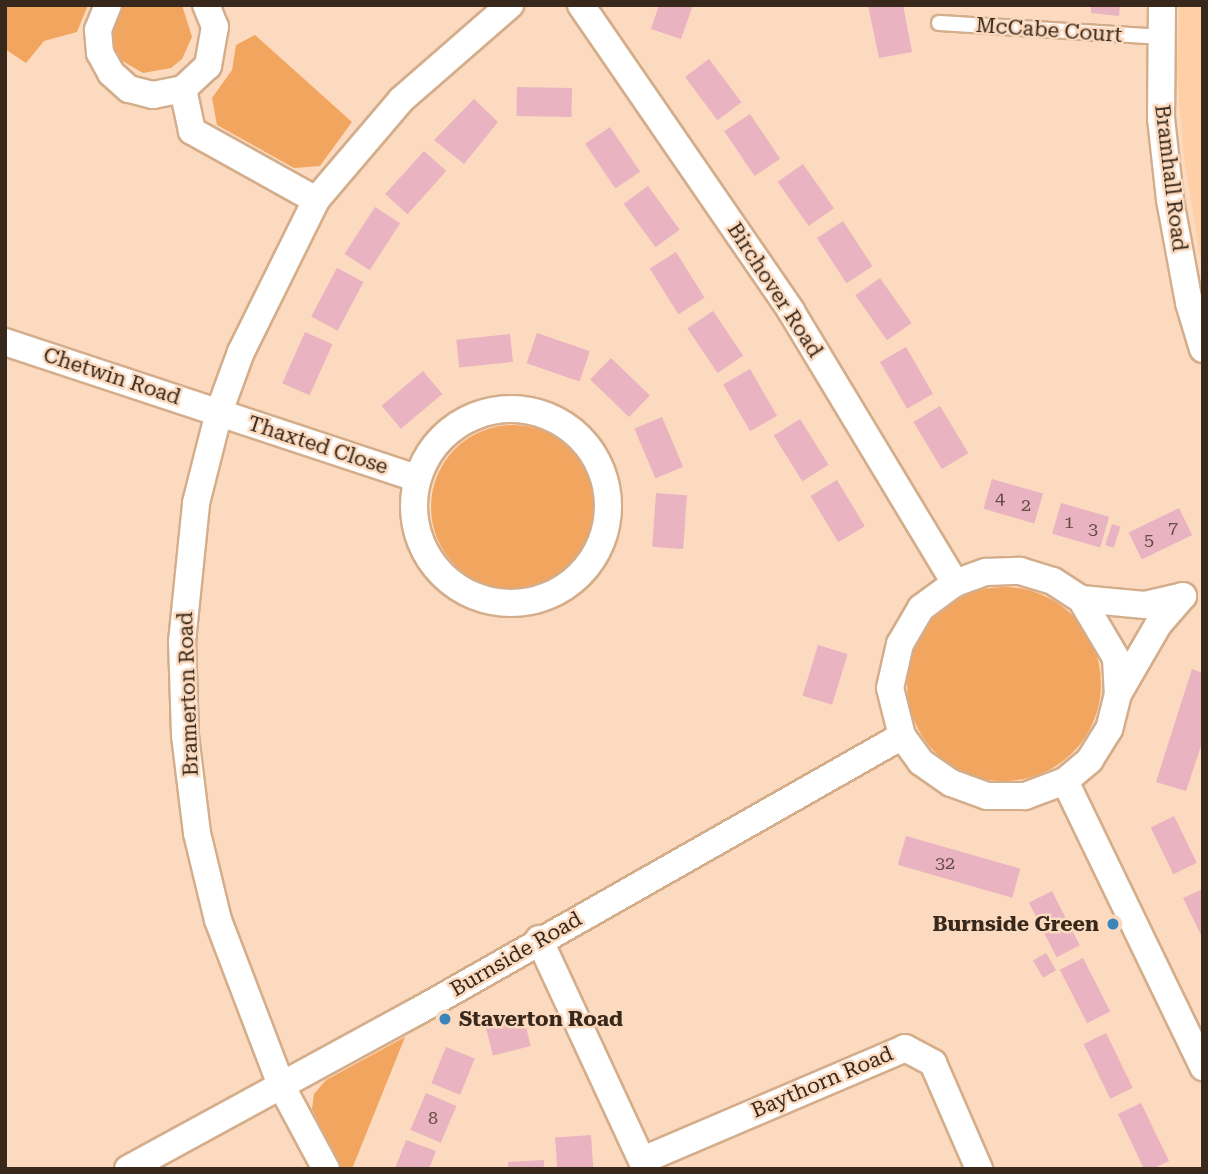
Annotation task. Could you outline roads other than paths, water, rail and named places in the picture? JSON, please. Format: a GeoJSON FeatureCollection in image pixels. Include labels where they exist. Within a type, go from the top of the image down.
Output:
{"type":"FeatureCollection","features":[{"type":"Feature","properties":{"kind":"street"},"geometry":{"type":"LineString","coordinates":[[108,5],[98,30],[100,53],[111,73],[130,89],[153,95],[183,89],[208,66],[213,54],[215,27],[206,5]]}},
{"type":"Feature","properties":{"kind":"street","name":"Bramerton Road"},"geometry":{"type":"LineString","coordinates":[[326,1169],[281,1085],[218,920],[197,833],[185,734],[182,642],[187,565],[196,503],[219,412],[241,352],[316,200],[401,100],[510,5]]}},
{"type":"Feature","properties":{"kind":"street","name":"Birchover Road"},"geometry":{"type":"LineString","coordinates":[[581,5],[791,311],[955,583]]}},
{"type":"Feature","properties":{"kind":"street","name":"Bramhall Road"},"geometry":{"type":"LineString","coordinates":[[1162,5],[1161,118],[1170,200],[1188,303],[1203,349]]}},
{"type":"Feature","properties":{"kind":"street"},"geometry":{"type":"LineString","coordinates":[[183,89],[192,131],[316,200]]}},
{"type":"Feature","properties":{"kind":"street","name":"Chetwin Road"},"geometry":{"type":"LineString","coordinates":[[5,342],[219,412]]}},
{"type":"Feature","properties":{"kind":"street","name":"Thaxted Close"},"geometry":{"type":"LineString","coordinates":[[523,408],[555,418],[582,439],[603,474],[609,508],[602,541],[585,571],[558,592],[526,603],[499,604],[467,594],[439,573],[420,545],[412,512],[417,478],[432,447],[468,419],[488,410],[523,408]]}},
{"type":"Feature","properties":{"kind":"street","name":"Thaxted Close"},"geometry":{"type":"LineString","coordinates":[[219,412],[417,478]]}},
{"type":"Feature","properties":{"kind":"street"},"geometry":{"type":"LineString","coordinates":[[1118,694],[1116,658],[1081,599],[1053,580],[1020,571],[986,572],[955,583],[921,608],[900,644],[890,688],[902,736],[921,762],[951,783],[987,796],[1026,796],[1065,781],[1090,760],[1109,729],[1118,694],[1158,625],[1193,590]]}},
{"type":"Feature","properties":{"kind":"street"},"geometry":{"type":"LineString","coordinates":[[1081,599],[1145,605],[1193,590]]}},
{"type":"Feature","properties":{"kind":"street","name":"Burnside Road"},"geometry":{"type":"LineString","coordinates":[[128,1169],[902,736]]}},
{"type":"Feature","properties":{"kind":"street"},"geometry":{"type":"LineString","coordinates":[[1065,781],[1203,1067]]}},
{"type":"Feature","properties":{"kind":"street"},"geometry":{"type":"LineString","coordinates":[[539,939],[645,1165]]}},
{"type":"Feature","properties":{"kind":"street","name":"Baythorn Road"},"geometry":{"type":"LineString","coordinates":[[645,1165],[905,1048],[933,1063],[979,1169]]}},
{"type":"Feature","properties":{"kind":"lane","name":"McCabe Court"},"geometry":{"type":"LineString","coordinates":[[939,23],[1160,37]]}},
{"type":"Feature","properties":{"kind":"place","name":"Burnside Green"},"geometry":{"type":"Point","coordinates":[1113,924]}},
{"type":"Feature","properties":{"kind":"place","name":"Staverton Road"},"geometry":{"type":"Point","coordinates":[445,1019]}}]}
